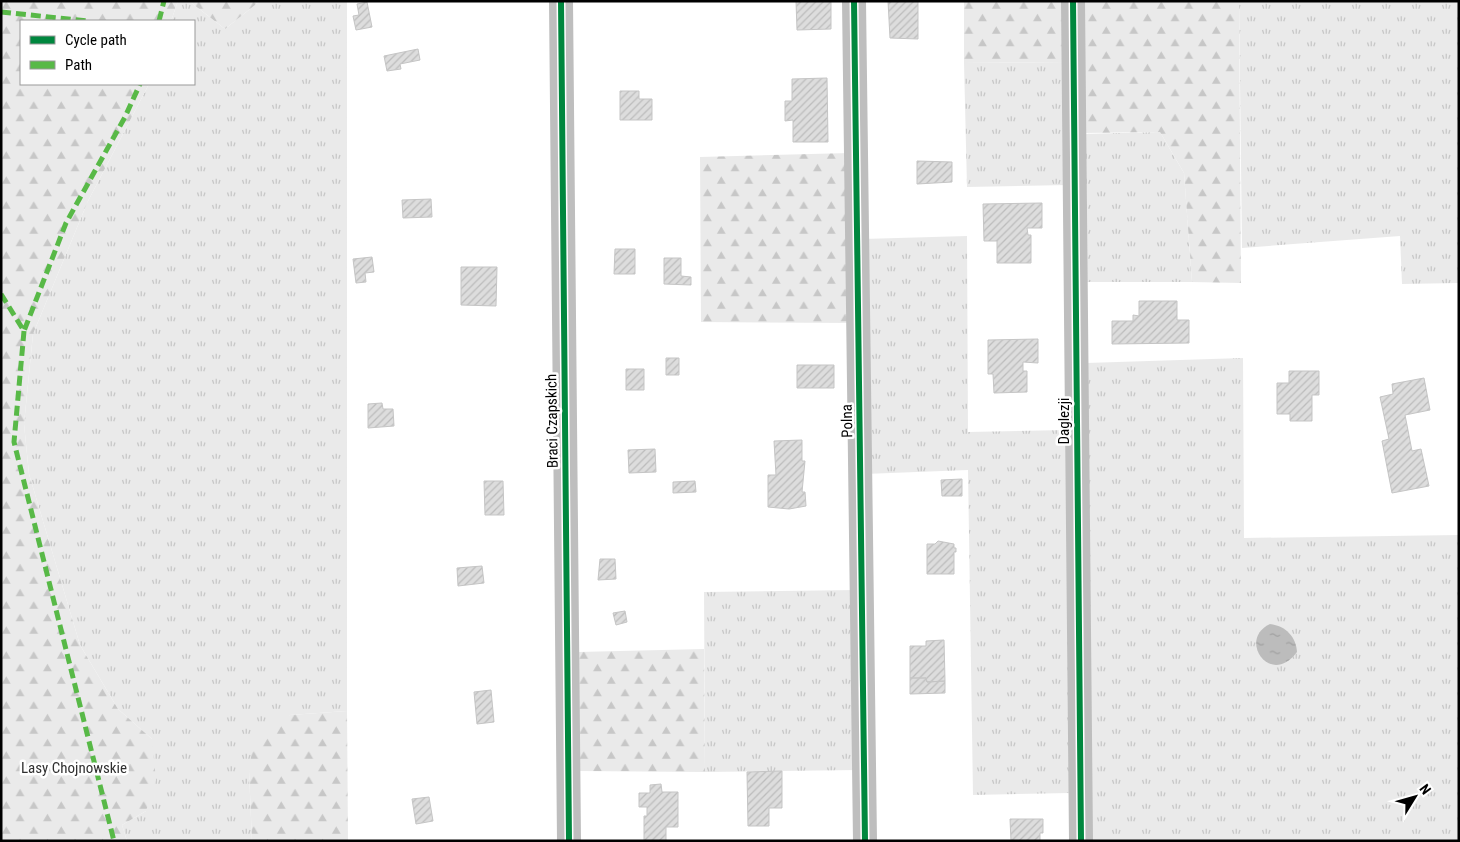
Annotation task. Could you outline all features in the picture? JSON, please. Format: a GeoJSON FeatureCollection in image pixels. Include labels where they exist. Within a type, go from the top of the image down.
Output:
{"type":"FeatureCollection","features":[{"type":"Feature","properties":{"kind":"street","name":"Braci Czapskich"},"geometry":{"type":"LineString","coordinates":[[561,1],[569,841]]}},
{"type":"Feature","properties":{"kind":"street","name":"Polna"},"geometry":{"type":"LineString","coordinates":[[854,1],[865,841]]}},
{"type":"Feature","properties":{"kind":"street","name":"Daglezji"},"geometry":{"type":"LineString","coordinates":[[1073,1],[1081,841]]}},
{"type":"Feature","properties":{"kind":"green space","name":"Lasy Chojnowskie"},"geometry":{"type":"Polygon","coordinates":[[[1,1],[178,1],[171,20],[20,20],[20,85],[148,85],[88,201],[33,334],[24,424],[29,474],[80,645],[118,709],[152,739],[156,780],[146,811],[122,825],[127,841],[1,841],[1,1]]]}},
{"type":"Feature","properties":{"kind":"green space"},"geometry":{"type":"Polygon","coordinates":[[[178,1],[189,1],[225,29],[260,1],[347,1],[347,711],[290,715],[249,771],[252,841],[127,841],[122,825],[146,811],[152,739],[118,709],[80,645],[29,474],[24,424],[33,334],[88,201],[148,85],[195,85],[195,20],[171,20],[178,1]]]}},
{"type":"Feature","properties":{"kind":"green space"},"geometry":{"type":"Polygon","coordinates":[[[189,1],[260,1],[225,29],[189,1]]]}},
{"type":"Feature","properties":{"kind":"green space"},"geometry":{"type":"Polygon","coordinates":[[[964,1],[1066,1],[1066,62],[964,63],[964,1]]]}},
{"type":"Feature","properties":{"kind":"green space"},"geometry":{"type":"Polygon","coordinates":[[[1083,1],[1239,1],[1241,283],[1192,282],[1184,173],[1160,132],[1083,133],[1083,1]]]}},
{"type":"Feature","properties":{"kind":"green space"},"geometry":{"type":"Polygon","coordinates":[[[1239,1],[1459,1],[1459,283],[1402,284],[1400,236],[1242,248],[1239,1]]]}},
{"type":"Feature","properties":{"kind":"green space"},"geometry":{"type":"Polygon","coordinates":[[[1066,62],[1068,185],[967,187],[964,63],[1066,62]]]}},
{"type":"Feature","properties":{"kind":"green space"},"geometry":{"type":"Polygon","coordinates":[[[1160,132],[1184,173],[1192,282],[1086,282],[1083,134],[1160,132]]]}},
{"type":"Feature","properties":{"kind":"green space"},"geometry":{"type":"Polygon","coordinates":[[[850,153],[852,323],[701,322],[700,157],[850,153]]]}},
{"type":"Feature","properties":{"kind":"green space"},"geometry":{"type":"Polygon","coordinates":[[[967,236],[968,432],[1066,430],[1070,793],[973,795],[968,470],[865,474],[863,239],[967,236]]]}},
{"type":"Feature","properties":{"kind":"green space"},"geometry":{"type":"Polygon","coordinates":[[[1243,358],[1244,538],[1458,535],[1459,841],[1091,841],[1086,363],[1243,358]]]}},
{"type":"Feature","properties":{"kind":"green space"},"geometry":{"type":"Polygon","coordinates":[[[856,590],[858,770],[705,772],[704,592],[856,590]]]}},
{"type":"Feature","properties":{"kind":"green space"},"geometry":{"type":"Polygon","coordinates":[[[704,649],[705,772],[579,771],[578,652],[704,649]]]}},
{"type":"Feature","properties":{"kind":"green space"},"geometry":{"type":"Polygon","coordinates":[[[347,711],[348,841],[252,841],[249,771],[254,737],[290,715],[347,711]]]}},
{"type":"Feature","properties":{"kind":"water"},"geometry":{"type":"Polygon","coordinates":[[[1270,624],[1281,627],[1289,633],[1295,642],[1297,652],[1287,662],[1277,665],[1268,663],[1261,657],[1257,649],[1256,640],[1261,631],[1270,624]]]}},
{"type":"Feature","properties":{"kind":"building"},"geometry":{"type":"Polygon","coordinates":[[[796,1],[831,1],[831,29],[797,30],[796,1]]]}},
{"type":"Feature","properties":{"kind":"building"},"geometry":{"type":"Polygon","coordinates":[[[888,1],[918,1],[918,39],[890,38],[888,1]]]}},
{"type":"Feature","properties":{"kind":"building"},"geometry":{"type":"Polygon","coordinates":[[[367,2],[372,27],[356,30],[353,16],[359,15],[357,4],[367,2]]]}},
{"type":"Feature","properties":{"kind":"building"},"geometry":{"type":"Polygon","coordinates":[[[418,49],[420,60],[400,64],[401,69],[387,71],[384,56],[418,49]]]}},
{"type":"Feature","properties":{"kind":"building"},"geometry":{"type":"Polygon","coordinates":[[[827,78],[828,142],[793,142],[793,120],[785,121],[785,101],[792,101],[792,79],[827,78]]]}},
{"type":"Feature","properties":{"kind":"building"},"geometry":{"type":"Polygon","coordinates":[[[620,91],[639,91],[639,99],[652,99],[652,120],[620,120],[620,91]]]}},
{"type":"Feature","properties":{"kind":"building"},"geometry":{"type":"Polygon","coordinates":[[[917,161],[952,162],[952,182],[917,184],[917,161]]]}},
{"type":"Feature","properties":{"kind":"building"},"geometry":{"type":"Polygon","coordinates":[[[431,199],[432,217],[403,218],[402,200],[431,199]]]}},
{"type":"Feature","properties":{"kind":"building"},"geometry":{"type":"Polygon","coordinates":[[[1042,203],[1042,228],[1027,228],[1028,235],[1031,235],[1031,263],[997,263],[997,241],[984,241],[983,204],[1042,203]]]}},
{"type":"Feature","properties":{"kind":"building"},"geometry":{"type":"Polygon","coordinates":[[[615,249],[635,249],[635,274],[614,274],[615,249]]]}},
{"type":"Feature","properties":{"kind":"building"},"geometry":{"type":"Polygon","coordinates":[[[372,257],[374,272],[365,273],[366,282],[356,283],[353,259],[372,257]]]}},
{"type":"Feature","properties":{"kind":"building"},"geometry":{"type":"Polygon","coordinates":[[[664,258],[681,258],[681,276],[691,277],[691,285],[664,284],[664,258]]]}},
{"type":"Feature","properties":{"kind":"building"},"geometry":{"type":"Polygon","coordinates":[[[461,267],[497,267],[496,306],[461,305],[461,267]]]}},
{"type":"Feature","properties":{"kind":"building"},"geometry":{"type":"Polygon","coordinates":[[[1139,301],[1177,301],[1177,320],[1189,320],[1189,343],[1112,344],[1112,321],[1133,321],[1133,315],[1139,316],[1139,301]]]}},
{"type":"Feature","properties":{"kind":"building"},"geometry":{"type":"Polygon","coordinates":[[[1038,339],[1038,363],[1023,362],[1023,371],[1027,371],[1027,392],[994,393],[993,374],[988,374],[988,340],[1038,339]]]}},
{"type":"Feature","properties":{"kind":"building"},"geometry":{"type":"Polygon","coordinates":[[[666,358],[679,358],[679,375],[666,375],[666,358]]]}},
{"type":"Feature","properties":{"kind":"building"},"geometry":{"type":"Polygon","coordinates":[[[797,365],[834,365],[834,388],[797,388],[797,365]]]}},
{"type":"Feature","properties":{"kind":"building"},"geometry":{"type":"Polygon","coordinates":[[[626,369],[644,369],[644,390],[626,390],[626,369]]]}},
{"type":"Feature","properties":{"kind":"building"},"geometry":{"type":"Polygon","coordinates":[[[1289,371],[1319,371],[1319,395],[1312,395],[1312,421],[1290,421],[1290,414],[1277,414],[1277,383],[1289,383],[1289,371]]]}},
{"type":"Feature","properties":{"kind":"building"},"geometry":{"type":"Polygon","coordinates":[[[1424,378],[1430,410],[1405,415],[1412,451],[1421,449],[1429,486],[1392,493],[1382,441],[1389,439],[1380,397],[1393,394],[1392,384],[1424,378]]]}},
{"type":"Feature","properties":{"kind":"building"},"geometry":{"type":"Polygon","coordinates":[[[382,403],[383,409],[393,409],[394,426],[368,428],[368,404],[382,403]]]}},
{"type":"Feature","properties":{"kind":"building"},"geometry":{"type":"Polygon","coordinates":[[[802,440],[802,461],[805,461],[802,492],[805,492],[806,506],[789,509],[768,507],[768,475],[776,475],[774,441],[802,440]]]}},
{"type":"Feature","properties":{"kind":"building"},"geometry":{"type":"Polygon","coordinates":[[[655,449],[656,472],[629,473],[628,450],[655,449]]]}},
{"type":"Feature","properties":{"kind":"building"},"geometry":{"type":"Polygon","coordinates":[[[962,479],[962,496],[942,496],[941,480],[962,479]]]}},
{"type":"Feature","properties":{"kind":"building"},"geometry":{"type":"Polygon","coordinates":[[[484,481],[503,481],[504,515],[485,515],[484,481]]]}},
{"type":"Feature","properties":{"kind":"building"},"geometry":{"type":"Polygon","coordinates":[[[695,481],[696,492],[673,493],[673,482],[695,481]]]}},
{"type":"Feature","properties":{"kind":"building"},"geometry":{"type":"Polygon","coordinates":[[[938,541],[954,544],[954,548],[956,548],[956,552],[954,552],[954,574],[927,574],[927,544],[935,544],[938,541]]]}},
{"type":"Feature","properties":{"kind":"building"},"geometry":{"type":"Polygon","coordinates":[[[600,559],[615,559],[616,579],[598,580],[600,559]]]}},
{"type":"Feature","properties":{"kind":"building"},"geometry":{"type":"Polygon","coordinates":[[[482,566],[484,583],[458,586],[457,568],[482,566]]]}},
{"type":"Feature","properties":{"kind":"building"},"geometry":{"type":"Polygon","coordinates":[[[625,611],[627,622],[616,625],[613,613],[625,611]]]}},
{"type":"Feature","properties":{"kind":"building"},"geometry":{"type":"Polygon","coordinates":[[[944,640],[945,681],[927,682],[926,678],[910,678],[910,646],[926,646],[926,641],[944,640]]]}},
{"type":"Feature","properties":{"kind":"building"},"geometry":{"type":"Polygon","coordinates":[[[910,678],[926,678],[927,682],[945,681],[945,693],[910,694],[910,678]]]}},
{"type":"Feature","properties":{"kind":"building"},"geometry":{"type":"Polygon","coordinates":[[[491,690],[494,722],[477,724],[474,692],[491,690]]]}},
{"type":"Feature","properties":{"kind":"building"},"geometry":{"type":"Polygon","coordinates":[[[782,771],[782,808],[769,808],[769,826],[748,826],[747,772],[782,771]]]}},
{"type":"Feature","properties":{"kind":"building"},"geometry":{"type":"Polygon","coordinates":[[[661,784],[662,792],[678,792],[678,827],[666,827],[666,841],[644,841],[644,816],[647,816],[647,807],[639,807],[639,793],[650,793],[650,785],[661,784]]]}},
{"type":"Feature","properties":{"kind":"building"},"geometry":{"type":"Polygon","coordinates":[[[429,797],[433,821],[416,824],[412,799],[429,797]]]}},
{"type":"Feature","properties":{"kind":"building"},"geometry":{"type":"Polygon","coordinates":[[[1010,819],[1043,819],[1043,833],[1040,833],[1040,841],[1011,841],[1010,819]]]}},
{"type":"Feature","properties":{"kind":"marked path"},"geometry":{"type":"LineString","coordinates":[[159,20],[164,1]]}},
{"type":"Feature","properties":{"kind":"marked path"},"geometry":{"type":"LineString","coordinates":[[1,12],[78,20]]}},
{"type":"Feature","properties":{"kind":"marked path"},"geometry":{"type":"LineString","coordinates":[[1,294],[24,331],[66,223],[125,117],[140,85]]}},
{"type":"Feature","properties":{"kind":"marked path"},"geometry":{"type":"LineString","coordinates":[[24,331],[14,442],[114,841]]}},
{"type":"Feature","properties":{"kind":"cycle path"},"geometry":{"type":"LineString","coordinates":[[561,1],[569,841]]}},
{"type":"Feature","properties":{"kind":"cycle path"},"geometry":{"type":"LineString","coordinates":[[854,1],[865,841]]}},
{"type":"Feature","properties":{"kind":"cycle path"},"geometry":{"type":"LineString","coordinates":[[1073,1],[1081,841]]}}]}
